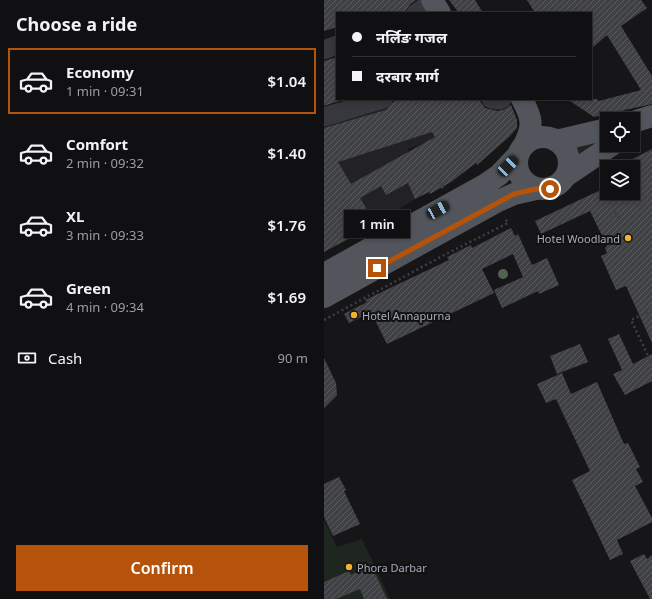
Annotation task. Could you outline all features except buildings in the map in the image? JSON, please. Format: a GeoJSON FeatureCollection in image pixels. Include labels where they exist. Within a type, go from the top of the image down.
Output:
{"type":"FeatureCollection","features":[{"type":"Feature","properties":{"kind":"main road"},"geometry":{"type":"LineString","coordinates":[[523,100],[531,116],[531,128],[520,151],[516,164],[522,180],[536,189]]}},
{"type":"Feature","properties":{"kind":"main road"},"geometry":{"type":"LineString","coordinates":[[640,120],[652,116]]}},
{"type":"Feature","properties":{"kind":"main road"},"geometry":{"type":"LineString","coordinates":[[640,133],[652,130]]}},
{"type":"Feature","properties":{"kind":"main road"},"geometry":{"type":"LineString","coordinates":[[324,274],[499,176],[520,151],[536,138],[543,137],[556,141],[600,131]]}},
{"type":"Feature","properties":{"kind":"main road"},"geometry":{"type":"LineString","coordinates":[[556,141],[567,153],[569,160],[566,176]]}},
{"type":"Feature","properties":{"kind":"main road"},"geometry":{"type":"LineString","coordinates":[[324,297],[496,202],[514,194],[536,189],[550,189],[562,182],[566,176],[602,152]]}},
{"type":"Feature","properties":{"kind":"street"},"geometry":{"type":"LineString","coordinates":[[324,50],[336,45]]}},
{"type":"Feature","properties":{"kind":"street"},"geometry":{"type":"LineString","coordinates":[[324,117],[380,100]]}},
{"type":"Feature","properties":{"kind":"path"},"geometry":{"type":"LineString","coordinates":[[431,164],[451,203]]}},
{"type":"Feature","properties":{"kind":"path"},"geometry":{"type":"LineString","coordinates":[[610,216],[615,213],[621,222]]}},
{"type":"Feature","properties":{"kind":"path"},"geometry":{"type":"LineString","coordinates":[[324,320],[446,254],[508,223]]}},
{"type":"Feature","properties":{"kind":"path"},"geometry":{"type":"LineString","coordinates":[[652,310],[631,320],[652,364]]}},
{"type":"Feature","properties":{"kind":"shaded area"},"geometry":{"type":"Polygon","coordinates":[[[400,100],[425,100],[439,138],[407,149],[429,191],[342,243],[324,214],[324,123],[400,100]]]}},
{"type":"Feature","properties":{"kind":"shaded area"},"geometry":{"type":"Polygon","coordinates":[[[592,143],[592,145],[576,157],[572,146],[592,143]]]}},
{"type":"Feature","properties":{"kind":"shaded area","name":"Phora Darbar"},"geometry":{"type":"Polygon","coordinates":[[[324,520],[337,547],[362,539],[390,599],[324,599],[324,520]]]}},
{"type":"Feature","properties":{"kind":"place","name":"Hotel Woodland"},"geometry":{"type":"Point","coordinates":[628,238]}},
{"type":"Feature","properties":{"kind":"place","name":"Hotel Annapurna"},"geometry":{"type":"Point","coordinates":[354,315]}},
{"type":"Feature","properties":{"kind":"place","name":"Phora Darbar"},"geometry":{"type":"Point","coordinates":[349,567]}},
{"type":"Feature","properties":{"kind":"route"},"geometry":{"type":"LineString","coordinates":[[377,268],[496,202],[514,194],[536,189],[550,189]]}}]}
